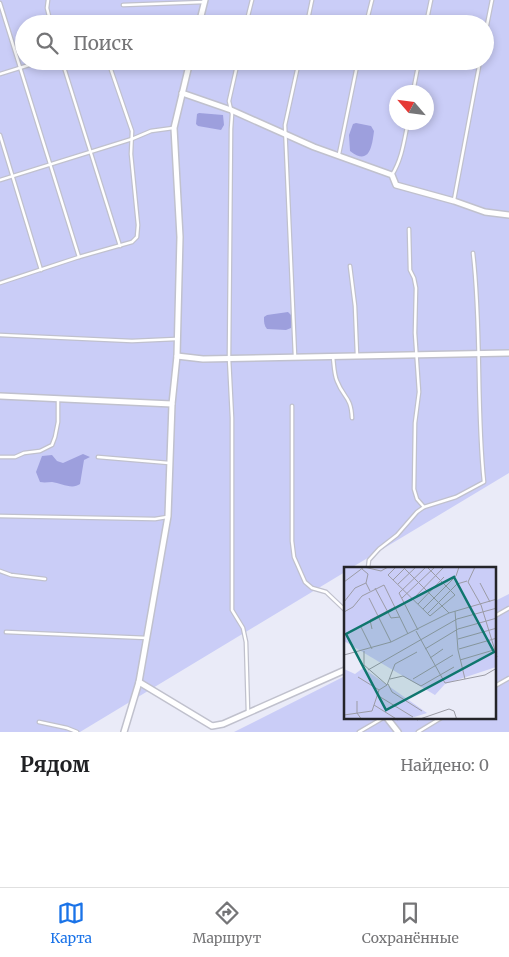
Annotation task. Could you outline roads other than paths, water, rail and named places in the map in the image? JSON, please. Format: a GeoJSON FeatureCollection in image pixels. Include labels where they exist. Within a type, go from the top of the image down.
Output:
{"type":"FeatureCollection","features":[{"type":"Feature","properties":{"kind":"street"},"geometry":{"type":"LineString","coordinates":[[201,15],[204,1]]}},
{"type":"Feature","properties":{"kind":"street"},"geometry":{"type":"LineString","coordinates":[[124,732],[139,682],[168,516],[172,404],[178,339],[180,237],[174,128],[188,70]]}},
{"type":"Feature","properties":{"kind":"street"},"geometry":{"type":"LineString","coordinates":[[182,93],[231,110],[314,147],[392,175],[396,185],[454,201],[485,212],[509,214]]}},
{"type":"Feature","properties":{"kind":"street"},"geometry":{"type":"LineString","coordinates":[[177,356],[229,358],[509,353]]}},
{"type":"Feature","properties":{"kind":"street"},"geometry":{"type":"LineString","coordinates":[[0,396],[172,404]]}},
{"type":"Feature","properties":{"kind":"street"},"geometry":{"type":"LineString","coordinates":[[139,682],[212,726],[223,724],[344,670]]}},
{"type":"Feature","properties":{"kind":"street"},"geometry":{"type":"LineString","coordinates":[[389,720],[398,732]]}},
{"type":"Feature","properties":{"kind":"lane"},"geometry":{"type":"LineString","coordinates":[[48,0],[49,15]]}},
{"type":"Feature","properties":{"kind":"lane"},"geometry":{"type":"LineString","coordinates":[[248,15],[252,0]]}},
{"type":"Feature","properties":{"kind":"lane"},"geometry":{"type":"LineString","coordinates":[[309,15],[312,0]]}},
{"type":"Feature","properties":{"kind":"lane"},"geometry":{"type":"LineString","coordinates":[[368,15],[372,0]]}},
{"type":"Feature","properties":{"kind":"lane"},"geometry":{"type":"LineString","coordinates":[[428,15],[431,0]]}},
{"type":"Feature","properties":{"kind":"lane"},"geometry":{"type":"LineString","coordinates":[[489,15],[492,0]]}},
{"type":"Feature","properties":{"kind":"lane"},"geometry":{"type":"LineString","coordinates":[[123,5],[204,1]]}},
{"type":"Feature","properties":{"kind":"lane"},"geometry":{"type":"LineString","coordinates":[[0,3],[15,49]]}},
{"type":"Feature","properties":{"kind":"lane"},"geometry":{"type":"LineString","coordinates":[[0,74],[15,69]]}},
{"type":"Feature","properties":{"kind":"lane"},"geometry":{"type":"LineString","coordinates":[[22,70],[79,258]]}},
{"type":"Feature","properties":{"kind":"lane"},"geometry":{"type":"LineString","coordinates":[[65,70],[120,246]]}},
{"type":"Feature","properties":{"kind":"lane"},"geometry":{"type":"LineString","coordinates":[[0,279],[1,283],[132,242],[137,237],[138,225],[131,154],[132,131],[111,70]]}},
{"type":"Feature","properties":{"kind":"lane"},"geometry":{"type":"LineString","coordinates":[[236,70],[229,102],[233,119],[231,128],[229,358],[232,418],[232,610],[243,628],[246,642],[248,713]]}},
{"type":"Feature","properties":{"kind":"lane"},"geometry":{"type":"LineString","coordinates":[[295,357],[285,125],[297,70]]}},
{"type":"Feature","properties":{"kind":"lane"},"geometry":{"type":"LineString","coordinates":[[338,156],[356,70]]}},
{"type":"Feature","properties":{"kind":"lane"},"geometry":{"type":"LineString","coordinates":[[414,85],[417,70]]}},
{"type":"Feature","properties":{"kind":"lane"},"geometry":{"type":"LineString","coordinates":[[454,201],[478,70]]}},
{"type":"Feature","properties":{"kind":"lane"},"geometry":{"type":"LineString","coordinates":[[0,180],[132,139],[151,131],[174,128]]}},
{"type":"Feature","properties":{"kind":"lane"},"geometry":{"type":"LineString","coordinates":[[392,175],[398,166],[406,130]]}},
{"type":"Feature","properties":{"kind":"lane"},"geometry":{"type":"LineString","coordinates":[[0,135],[40,270]]}},
{"type":"Feature","properties":{"kind":"lane"},"geometry":{"type":"LineString","coordinates":[[409,230],[410,270],[416,288],[415,310],[419,392],[414,423],[414,489],[417,499],[424,506]]}},
{"type":"Feature","properties":{"kind":"lane"},"geometry":{"type":"LineString","coordinates":[[368,567],[369,560],[379,548],[397,535],[424,506],[456,497],[484,482],[480,444],[473,253]]}},
{"type":"Feature","properties":{"kind":"lane"},"geometry":{"type":"LineString","coordinates":[[350,266],[355,306],[357,356]]}},
{"type":"Feature","properties":{"kind":"lane"},"geometry":{"type":"LineString","coordinates":[[0,335],[132,341],[178,339]]}},
{"type":"Feature","properties":{"kind":"lane"},"geometry":{"type":"LineString","coordinates":[[333,357],[335,376],[352,404],[352,418]]}},
{"type":"Feature","properties":{"kind":"lane"},"geometry":{"type":"LineString","coordinates":[[0,457],[40,451],[52,444],[58,422],[58,398]]}},
{"type":"Feature","properties":{"kind":"lane"},"geometry":{"type":"LineString","coordinates":[[292,406],[292,541],[294,557],[305,582],[312,588],[326,592],[344,609]]}},
{"type":"Feature","properties":{"kind":"lane"},"geometry":{"type":"LineString","coordinates":[[98,457],[170,463]]}},
{"type":"Feature","properties":{"kind":"lane"},"geometry":{"type":"LineString","coordinates":[[0,516],[155,519],[168,516]]}},
{"type":"Feature","properties":{"kind":"lane"},"geometry":{"type":"LineString","coordinates":[[0,571],[11,575],[45,579]]}},
{"type":"Feature","properties":{"kind":"lane"},"geometry":{"type":"LineString","coordinates":[[496,615],[509,608]]}},
{"type":"Feature","properties":{"kind":"lane"},"geometry":{"type":"LineString","coordinates":[[6,632],[147,638]]}},
{"type":"Feature","properties":{"kind":"lane"},"geometry":{"type":"LineString","coordinates":[[496,685],[509,678]]}},
{"type":"Feature","properties":{"kind":"lane"},"geometry":{"type":"LineString","coordinates":[[359,732],[380,720]]}},
{"type":"Feature","properties":{"kind":"lane"},"geometry":{"type":"LineString","coordinates":[[418,732],[438,720]]}},
{"type":"Feature","properties":{"kind":"lane"},"geometry":{"type":"LineString","coordinates":[[39,722],[77,732]]}}]}
